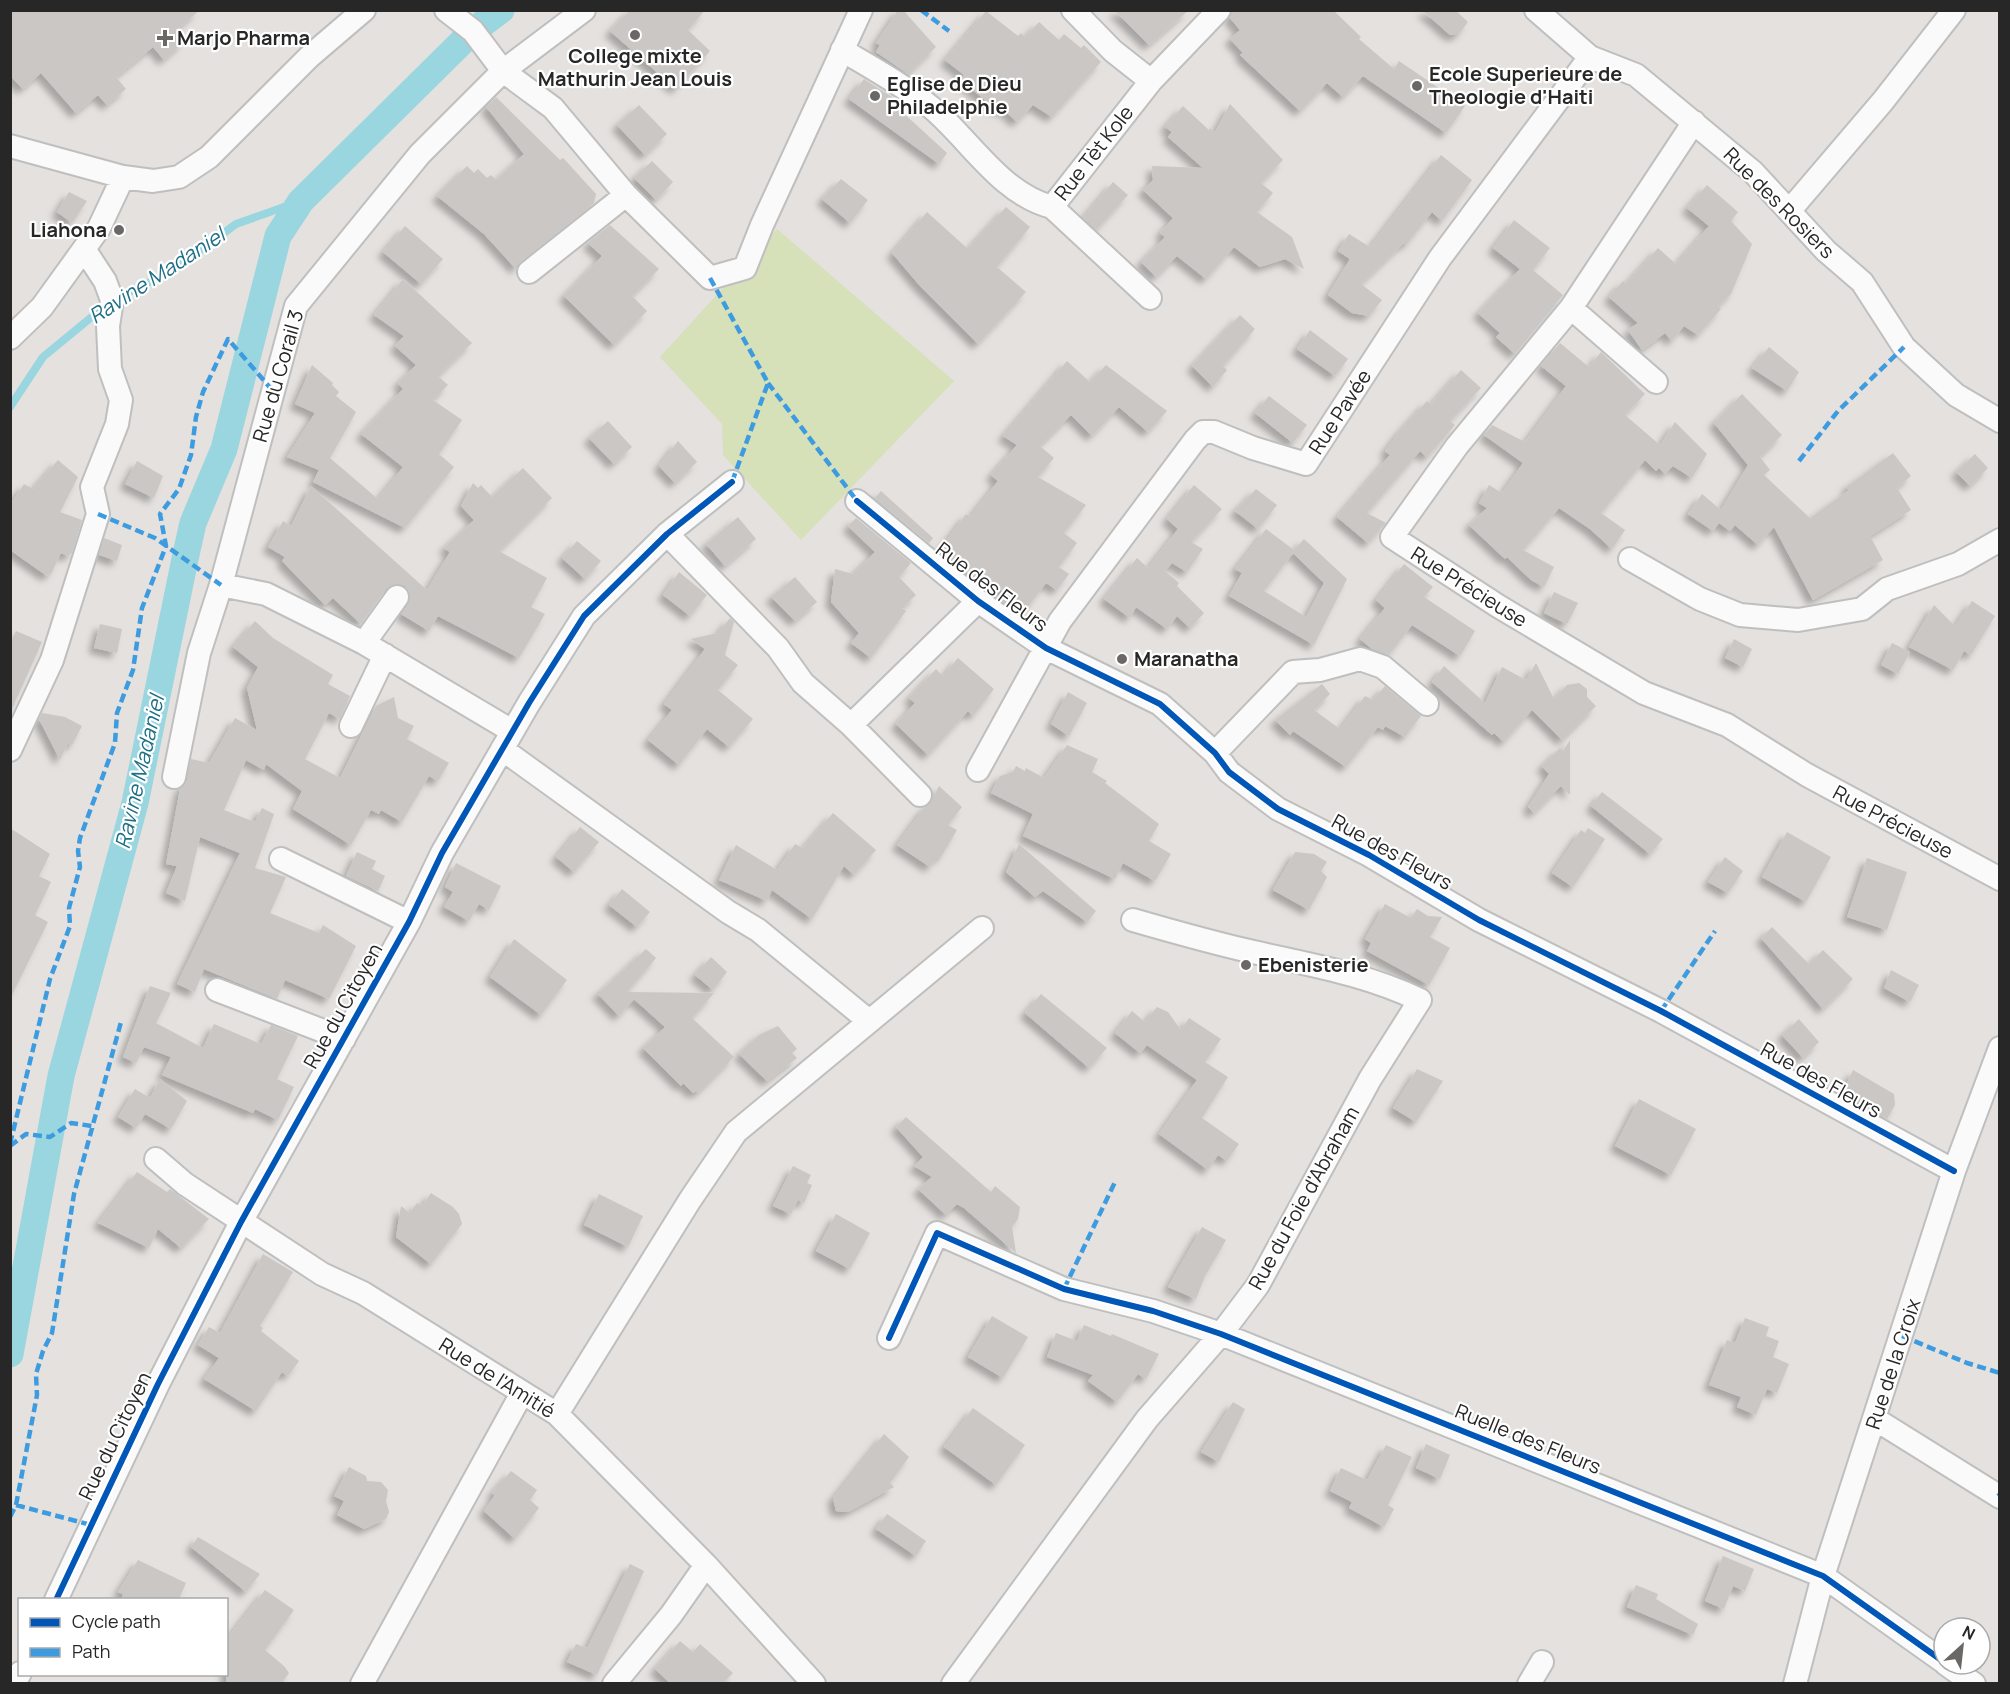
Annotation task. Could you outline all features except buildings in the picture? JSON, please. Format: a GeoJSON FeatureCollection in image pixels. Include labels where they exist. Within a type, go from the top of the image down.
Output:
{"type":"FeatureCollection","features":[{"type":"Feature","properties":{"kind":"street"},"geometry":{"type":"LineString","coordinates":[[10,146],[123,177],[153,181],[179,177],[209,157],[309,57],[364,10]]}},
{"type":"Feature","properties":{"kind":"street"},"geometry":{"type":"LineString","coordinates":[[446,10],[473,31],[502,71],[553,108],[626,195],[710,278],[745,268],[861,10]]}},
{"type":"Feature","properties":{"kind":"street","name":"Rue du Corail 3"},"geometry":{"type":"LineString","coordinates":[[174,777],[199,653],[221,585],[296,306],[420,154],[502,71],[584,10]]}},
{"type":"Feature","properties":{"kind":"street"},"geometry":{"type":"LineString","coordinates":[[1073,10],[1113,51],[1151,81]]}},
{"type":"Feature","properties":{"kind":"street","name":"Rue Tèt Kole"},"geometry":{"type":"LineString","coordinates":[[842,50],[931,108],[997,174],[1034,203],[1052,207],[1151,81],[1219,10]]}},
{"type":"Feature","properties":{"kind":"street","name":"Rue des Rosiers"},"geometry":{"type":"LineString","coordinates":[[1536,10],[1590,57],[1636,75],[1753,172],[1826,251],[1862,282],[1904,347],[1956,394],[2000,421]]}},
{"type":"Feature","properties":{"kind":"street"},"geometry":{"type":"LineString","coordinates":[[1790,210],[1883,101],[1954,10]]}},
{"type":"Feature","properties":{"kind":"street","name":"Rue Pavée"},"geometry":{"type":"LineString","coordinates":[[978,770],[1060,621],[1203,432],[1214,432],[1253,448],[1306,464],[1440,258],[1590,57]]}},
{"type":"Feature","properties":{"kind":"street","name":"Rue Précieuse"},"geometry":{"type":"LineString","coordinates":[[1694,122],[1570,308],[1457,446],[1392,537],[1479,594],[1644,693],[1727,725],[1807,775],[2000,879]]}},
{"type":"Feature","properties":{"kind":"street"},"geometry":{"type":"LineString","coordinates":[[10,338],[42,307],[99,228],[123,177]]}},
{"type":"Feature","properties":{"kind":"street"},"geometry":{"type":"LineString","coordinates":[[529,272],[626,195]]}},
{"type":"Feature","properties":{"kind":"street"},"geometry":{"type":"LineString","coordinates":[[1052,207],[1150,298]]}},
{"type":"Feature","properties":{"kind":"street"},"geometry":{"type":"LineString","coordinates":[[10,750],[52,660],[98,514],[92,487],[117,424],[121,400],[110,369],[108,326],[112,300],[105,281],[84,249]]}},
{"type":"Feature","properties":{"kind":"street"},"geometry":{"type":"LineString","coordinates":[[1570,308],[1656,382]]}},
{"type":"Feature","properties":{"kind":"street","name":"Rue du Citoyen"},"geometry":{"type":"LineString","coordinates":[[56,1598],[158,1384],[242,1222],[409,922],[442,853],[507,740],[584,616],[667,534],[732,482]]}},
{"type":"Feature","properties":{"kind":"street","name":"Rue des Fleurs"},"geometry":{"type":"LineString","coordinates":[[857,501],[978,601],[1046,648],[1160,704],[1215,753],[1229,772],[1278,809],[1369,855],[1479,920],[1661,1011],[1954,1171]]}},
{"type":"Feature","properties":{"kind":"street"},"geometry":{"type":"LineString","coordinates":[[667,534],[778,648],[803,683],[851,725],[920,795]]}},
{"type":"Feature","properties":{"kind":"street"},"geometry":{"type":"LineString","coordinates":[[1630,559],[1700,599],[1740,615],[1798,620],[1862,609],[1887,590],[1958,564],[2000,540]]}},
{"type":"Feature","properties":{"kind":"street"},"geometry":{"type":"LineString","coordinates":[[221,585],[266,594],[385,655],[507,740],[728,912],[758,930],[869,1021]]}},
{"type":"Feature","properties":{"kind":"street"},"geometry":{"type":"LineString","coordinates":[[364,643],[398,597]]}},
{"type":"Feature","properties":{"kind":"street"},"geometry":{"type":"LineString","coordinates":[[851,725],[978,601]]}},
{"type":"Feature","properties":{"kind":"street"},"geometry":{"type":"LineString","coordinates":[[351,726],[385,655]]}},
{"type":"Feature","properties":{"kind":"street"},"geometry":{"type":"LineString","coordinates":[[1215,753],[1293,672],[1320,670],[1360,658],[1383,667],[1427,704]]}},
{"type":"Feature","properties":{"kind":"street"},"geometry":{"type":"LineString","coordinates":[[281,859],[409,922]]}},
{"type":"Feature","properties":{"kind":"street","name":"Rue du Foie d'Abraham"},"geometry":{"type":"LineString","coordinates":[[953,1683],[1147,1419],[1221,1334],[1258,1285],[1370,1079],[1420,1000],[1385,984],[1328,966],[1250,951],[1133,920]]}},
{"type":"Feature","properties":{"kind":"street"},"geometry":{"type":"LineString","coordinates":[[557,1414],[690,1200],[736,1132],[982,928]]}},
{"type":"Feature","properties":{"kind":"street"},"geometry":{"type":"LineString","coordinates":[[217,990],[344,1039]]}},
{"type":"Feature","properties":{"kind":"street","name":"Rue de la Croix"},"geometry":{"type":"LineString","coordinates":[[1795,1683],[1823,1576],[1954,1171],[2000,1048]]}},
{"type":"Feature","properties":{"kind":"street","name":"Rue de l'Amitié"},"geometry":{"type":"LineString","coordinates":[[156,1159],[185,1184],[322,1274],[363,1293],[557,1414],[706,1565],[814,1683]]}},
{"type":"Feature","properties":{"kind":"street","name":"Ruelle des Fleurs"},"geometry":{"type":"LineString","coordinates":[[889,1338],[937,1233],[1064,1289],[1153,1311],[1221,1334],[1823,1576],[1932,1654]]}},
{"type":"Feature","properties":{"kind":"street"},"geometry":{"type":"LineString","coordinates":[[362,1683],[522,1393]]}},
{"type":"Feature","properties":{"kind":"street"},"geometry":{"type":"LineString","coordinates":[[1875,1419],[2000,1497]]}},
{"type":"Feature","properties":{"kind":"street"},"geometry":{"type":"LineString","coordinates":[[614,1683],[671,1615],[706,1565]]}},
{"type":"Feature","properties":{"kind":"street"},"geometry":{"type":"LineString","coordinates":[[1529,1683],[1542,1662]]}},
{"type":"Feature","properties":{"kind":"green space"},"geometry":{"type":"Polygon","coordinates":[[[777,229],[954,381],[801,540],[723,455],[722,424],[660,357],[777,229]]]}},
{"type":"Feature","properties":{"kind":"waterway","name":"Ravine Madaniel"},"geometry":{"type":"LineString","coordinates":[[10,1354],[61,1076],[135,803],[193,523],[224,449],[278,236],[301,201],[473,31],[501,10]]}},
{"type":"Feature","properties":{"kind":"waterway","name":"Ravine Madaniel"},"geometry":{"type":"LineString","coordinates":[[115,299],[171,272],[236,224],[301,201]]}},
{"type":"Feature","properties":{"kind":"waterway","name":"Ravine Madaniel"},"geometry":{"type":"LineString","coordinates":[[10,407],[43,357],[105,306]]}},
{"type":"Feature","properties":{"kind":"marked path"},"geometry":{"type":"LineString","coordinates":[[921,10],[949,31]]}},
{"type":"Feature","properties":{"kind":"marked path"},"geometry":{"type":"LineString","coordinates":[[710,278],[768,383],[732,482]]}},
{"type":"Feature","properties":{"kind":"marked path"},"geometry":{"type":"LineString","coordinates":[[10,1144],[50,979],[70,926],[69,908],[80,867],[78,851],[80,838],[115,743],[117,713],[133,670],[142,608],[166,546],[160,514],[179,489],[191,455],[196,417],[203,392],[228,339],[273,391]]}},
{"type":"Feature","properties":{"kind":"marked path"},"geometry":{"type":"LineString","coordinates":[[1799,461],[1838,411],[1904,347]]}},
{"type":"Feature","properties":{"kind":"marked path"},"geometry":{"type":"LineString","coordinates":[[768,383],[857,501]]}},
{"type":"Feature","properties":{"kind":"marked path"},"geometry":{"type":"LineString","coordinates":[[98,514],[155,538],[221,585]]}},
{"type":"Feature","properties":{"kind":"marked path"},"geometry":{"type":"LineString","coordinates":[[1661,1011],[1715,931]]}},
{"type":"Feature","properties":{"kind":"marked path"},"geometry":{"type":"LineString","coordinates":[[16,1505],[37,1395],[36,1374],[43,1351],[52,1333],[74,1194],[121,1022]]}},
{"type":"Feature","properties":{"kind":"marked path"},"geometry":{"type":"LineString","coordinates":[[10,1146],[26,1134],[50,1137],[71,1123],[92,1126]]}},
{"type":"Feature","properties":{"kind":"marked path"},"geometry":{"type":"LineString","coordinates":[[1064,1289],[1115,1182]]}},
{"type":"Feature","properties":{"kind":"marked path"},"geometry":{"type":"LineString","coordinates":[[1902,1336],[1967,1363],[2000,1373]]}},
{"type":"Feature","properties":{"kind":"marked path"},"geometry":{"type":"LineString","coordinates":[[10,1517],[16,1505],[91,1525]]}},
{"type":"Feature","properties":{"kind":"cycle path"},"geometry":{"type":"LineString","coordinates":[[57,1598],[158,1384],[241,1222],[409,922],[442,853],[529,703],[584,616],[667,534],[732,482]]}},
{"type":"Feature","properties":{"kind":"cycle path"},"geometry":{"type":"LineString","coordinates":[[857,501],[978,601],[1046,648],[1160,704],[1215,753],[1229,772],[1278,809],[1369,855],[1479,920],[1661,1011],[1954,1171]]}},
{"type":"Feature","properties":{"kind":"cycle path"},"geometry":{"type":"LineString","coordinates":[[889,1338],[937,1233],[1064,1289],[1153,1311],[1221,1334],[1823,1576],[1932,1653]]}},
{"type":"Feature","properties":{"kind":"place","name":"College mixte Mathurin Jean Louis"},"geometry":{"type":"Point","coordinates":[635,35]}},
{"type":"Feature","properties":{"kind":"place","name":"Marjo Pharma"},"geometry":{"type":"Point","coordinates":[165,38]}},
{"type":"Feature","properties":{"kind":"place","name":"Ecole Superieure de Theologie d'Haiti"},"geometry":{"type":"Point","coordinates":[1417,86]}},
{"type":"Feature","properties":{"kind":"place","name":"Eglise de Dieu Philadelphie"},"geometry":{"type":"Point","coordinates":[875,96]}},
{"type":"Feature","properties":{"kind":"place","name":"Liahona"},"geometry":{"type":"Point","coordinates":[119,230]}},
{"type":"Feature","properties":{"kind":"place","name":"Maranatha"},"geometry":{"type":"Point","coordinates":[1122,659]}},
{"type":"Feature","properties":{"kind":"place","name":"Ebenisterie"},"geometry":{"type":"Point","coordinates":[1246,965]}}]}
